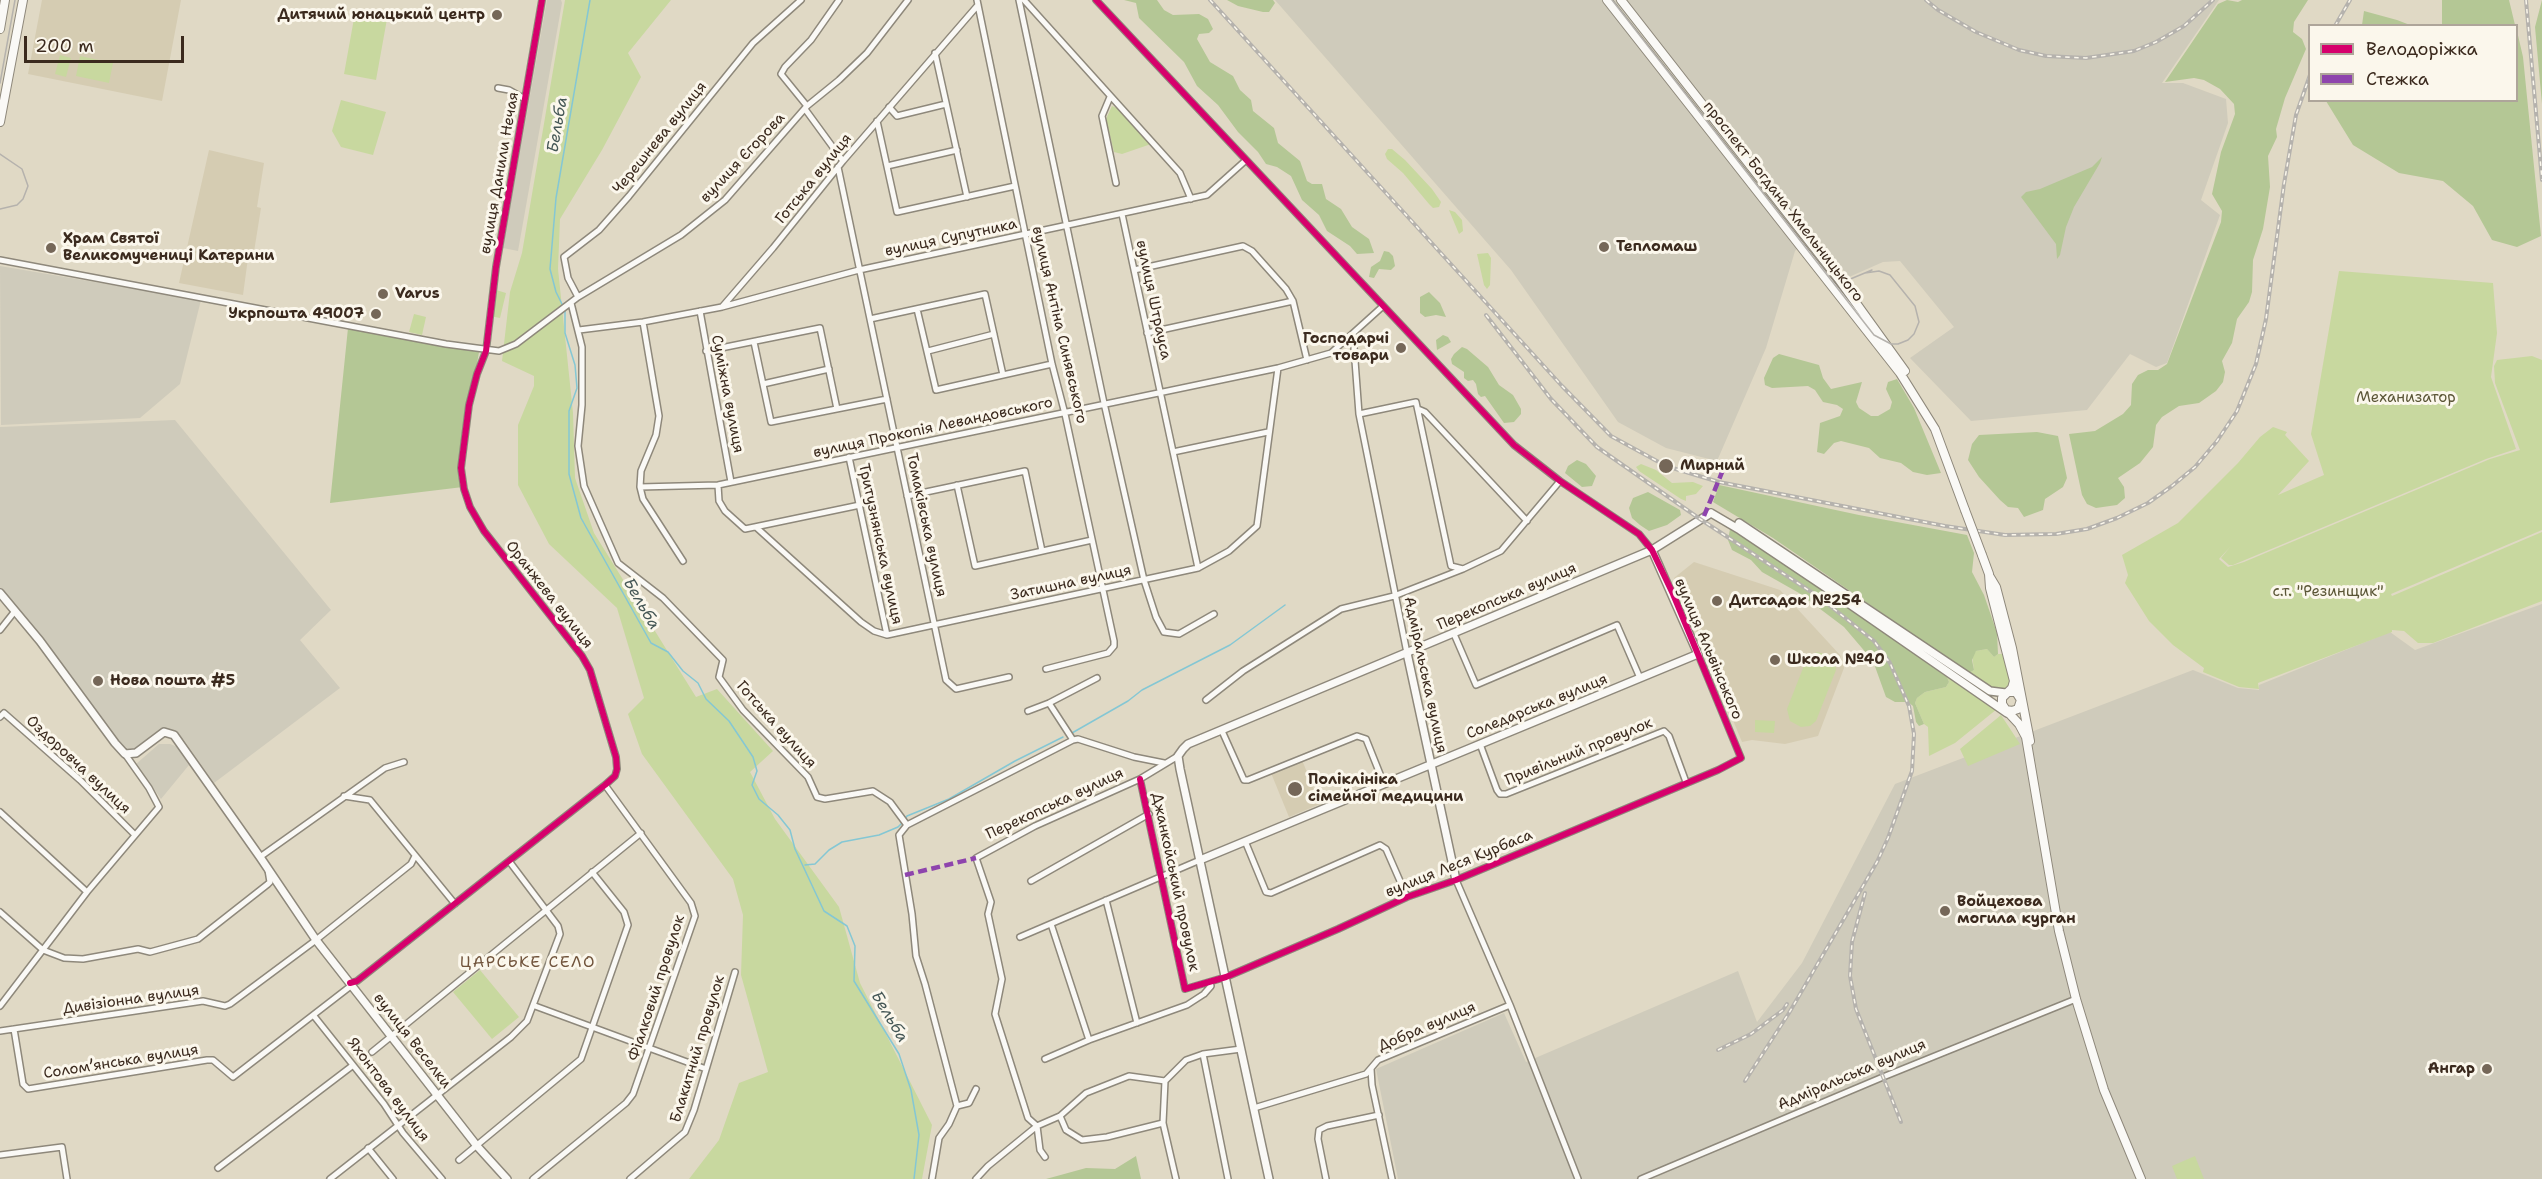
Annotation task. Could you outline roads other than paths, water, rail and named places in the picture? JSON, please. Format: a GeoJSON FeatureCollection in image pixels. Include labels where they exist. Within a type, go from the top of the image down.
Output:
{"type":"FeatureCollection","features":[{"type":"Feature","properties":{"kind":"main road"},"geometry":{"type":"LineString","coordinates":[[0,29],[5,0]]}},
{"type":"Feature","properties":{"kind":"main road"},"geometry":{"type":"LineString","coordinates":[[0,122],[23,0]]}},
{"type":"Feature","properties":{"kind":"main road","name":"проспект Богдана Хмельницького"},"geometry":{"type":"LineString","coordinates":[[1606,0],[1900,373],[1935,429],[1989,574],[1996,587],[2030,741],[2059,931],[2076,999],[2104,1090],[2141,1179]]}},
{"type":"Feature","properties":{"kind":"main road","name":"проспект Богдана Хмельницького"},"geometry":{"type":"LineString","coordinates":[[1621,0],[1832,270],[1898,360],[1920,397],[1932,426]]}},
{"type":"Feature","properties":{"kind":"main road","name":"проспект Богдана Хмельницького"},"geometry":{"type":"LineString","coordinates":[[1989,574],[1990,588],[2013,681],[2002,698],[2004,709],[2024,732],[2032,762]]}},
{"type":"Feature","properties":{"kind":"main road"},"geometry":{"type":"LineString","coordinates":[[2004,709],[2015,711],[2021,696],[2016,692],[2008,692]]}},
{"type":"Feature","properties":{"kind":"main road","name":"проспект Богдана Хмельницького"},"geometry":{"type":"LineString","coordinates":[[2021,696],[2030,741]]}},
{"type":"Feature","properties":{"kind":"street","name":"вулиця Данили Нечая"},"geometry":{"type":"LineString","coordinates":[[486,351],[496,267],[543,0]]}},
{"type":"Feature","properties":{"kind":"street","name":"Черешнева вулиця"},"geometry":{"type":"LineString","coordinates":[[578,297],[568,278],[564,257],[599,230],[753,43],[801,0]]}},
{"type":"Feature","properties":{"kind":"street"},"geometry":{"type":"LineString","coordinates":[[839,0],[811,40],[785,67],[781,75],[843,161]]}},
{"type":"Feature","properties":{"kind":"street","name":"вулиця Єгорова"},"geometry":{"type":"LineString","coordinates":[[486,351],[499,351],[516,344],[578,297],[681,235],[725,200],[806,108],[839,81],[867,53],[908,0]]}},
{"type":"Feature","properties":{"kind":"street","name":"вулиця Антіна Синявського"},"geometry":{"type":"LineString","coordinates":[[1019,0],[1104,403],[1144,580],[1156,617],[1164,632],[1179,634],[1214,614]]}},
{"type":"Feature","properties":{"kind":"street"},"geometry":{"type":"LineString","coordinates":[[1024,0],[1180,173],[1191,199]]}},
{"type":"Feature","properties":{"kind":"street"},"geometry":{"type":"LineString","coordinates":[[1096,0],[1514,446],[1560,481],[1639,534],[1652,550]]}},
{"type":"Feature","properties":{"kind":"street","name":"вулиця Антіна Синявського"},"geometry":{"type":"LineString","coordinates":[[977,2],[1052,364],[1114,641],[1114,646],[1108,653],[1046,669]]}},
{"type":"Feature","properties":{"kind":"street","name":"Готська вулиця"},"geometry":{"type":"LineString","coordinates":[[722,307],[977,2]]}},
{"type":"Feature","properties":{"kind":"street"},"geometry":{"type":"LineString","coordinates":[[935,53],[967,196]]}},
{"type":"Feature","properties":{"kind":"street"},"geometry":{"type":"LineString","coordinates":[[498,88],[509,90],[525,99]]}},
{"type":"Feature","properties":{"kind":"street"},"geometry":{"type":"LineString","coordinates":[[1110,97],[1102,116],[1116,183]]}},
{"type":"Feature","properties":{"kind":"street"},"geometry":{"type":"LineString","coordinates":[[889,107],[897,116],[946,104]]}},
{"type":"Feature","properties":{"kind":"street"},"geometry":{"type":"LineString","coordinates":[[877,121],[897,212],[1015,186]]}},
{"type":"Feature","properties":{"kind":"street"},"geometry":{"type":"LineString","coordinates":[[887,166],[957,150]]}},
{"type":"Feature","properties":{"kind":"street","name":"вулиця Супутника"},"geometry":{"type":"LineString","coordinates":[[722,307],[859,270],[1207,195],[1245,161]]}},
{"type":"Feature","properties":{"kind":"street","name":"Томаківська вулиця"},"geometry":{"type":"LineString","coordinates":[[838,167],[946,680],[956,689],[1009,677]]}},
{"type":"Feature","properties":{"kind":"street","name":"вулиця Штрауса"},"geometry":{"type":"LineString","coordinates":[[1122,214],[1198,568]]}},
{"type":"Feature","properties":{"kind":"street"},"geometry":{"type":"LineString","coordinates":[[1134,270],[1243,246],[1252,251],[1286,289],[1293,301],[1308,360]]}},
{"type":"Feature","properties":{"kind":"street"},"geometry":{"type":"LineString","coordinates":[[0,260],[486,351]]}},
{"type":"Feature","properties":{"kind":"street"},"geometry":{"type":"LineString","coordinates":[[870,319],[985,294],[1003,375]]}},
{"type":"Feature","properties":{"kind":"street"},"geometry":{"type":"LineString","coordinates":[[1147,333],[1293,301]]}},
{"type":"Feature","properties":{"kind":"street","name":"Готська вулиця"},"geometry":{"type":"LineString","coordinates":[[570,304],[582,347],[582,405],[578,446],[584,486],[618,563],[663,598],[723,660],[718,677],[743,710],[808,777],[817,797],[825,799],[873,791],[890,802],[905,824]]}},
{"type":"Feature","properties":{"kind":"street"},"geometry":{"type":"LineString","coordinates":[[579,330],[643,322],[722,307]]}},
{"type":"Feature","properties":{"kind":"street","name":"вулиця Прокопія Левандовського"},"geometry":{"type":"LineString","coordinates":[[640,487],[718,485],[1278,368],[1331,353],[1382,307]]}},
{"type":"Feature","properties":{"kind":"street"},"geometry":{"type":"LineString","coordinates":[[917,309],[936,390],[1052,364]]}},
{"type":"Feature","properties":{"kind":"street","name":"Суміжна вулиця"},"geometry":{"type":"LineString","coordinates":[[700,311],[731,482]]}},
{"type":"Feature","properties":{"kind":"street"},"geometry":{"type":"LineString","coordinates":[[643,322],[659,416],[656,435],[641,471],[640,487],[644,499],[683,561]]}},
{"type":"Feature","properties":{"kind":"street"},"geometry":{"type":"LineString","coordinates":[[706,351],[820,328],[837,409]]}},
{"type":"Feature","properties":{"kind":"street"},"geometry":{"type":"LineString","coordinates":[[928,351],[994,334]]}},
{"type":"Feature","properties":{"kind":"street","name":"Адміральська вулиця"},"geometry":{"type":"LineString","coordinates":[[1353,334],[1359,414],[1394,596],[1456,880],[1510,1005],[1578,1179]]}},
{"type":"Feature","properties":{"kind":"street"},"geometry":{"type":"LineString","coordinates":[[754,342],[771,422],[887,399]]}},
{"type":"Feature","properties":{"kind":"street","name":"Оранжева вулиця"},"geometry":{"type":"LineString","coordinates":[[351,984],[615,776],[617,764],[590,670],[582,656],[484,531],[470,507],[464,489],[461,468],[469,405],[486,351]]}},
{"type":"Feature","properties":{"kind":"street","name":"Затишна вулиця"},"geometry":{"type":"LineString","coordinates":[[887,635],[1198,568],[1229,551],[1257,526],[1278,368]]}},
{"type":"Feature","properties":{"kind":"street"},"geometry":{"type":"LineString","coordinates":[[763,384],[828,369]]}},
{"type":"Feature","properties":{"kind":"street"},"geometry":{"type":"LineString","coordinates":[[1359,414],[1416,402],[1451,566],[1463,569]]}},
{"type":"Feature","properties":{"kind":"street"},"geometry":{"type":"LineString","coordinates":[[1418,409],[1425,411],[1527,521]]}},
{"type":"Feature","properties":{"kind":"street"},"geometry":{"type":"LineString","coordinates":[[1173,452],[1268,432]]}},
{"type":"Feature","properties":{"kind":"street","name":"Тритузнянська вулиця"},"geometry":{"type":"LineString","coordinates":[[849,457],[887,635]]}},
{"type":"Feature","properties":{"kind":"street"},"geometry":{"type":"LineString","coordinates":[[907,496],[1024,471],[1042,551]]}},
{"type":"Feature","properties":{"kind":"street"},"geometry":{"type":"LineString","coordinates":[[1206,700],[1243,671],[1341,609],[1394,596],[1463,569],[1501,551],[1560,481]]}},
{"type":"Feature","properties":{"kind":"street"},"geometry":{"type":"LineString","coordinates":[[957,484],[975,566],[1092,540]]}},
{"type":"Feature","properties":{"kind":"street"},"geometry":{"type":"LineString","coordinates":[[718,485],[719,501],[725,511],[742,527],[749,529],[860,505]]}},
{"type":"Feature","properties":{"kind":"street"},"geometry":{"type":"LineString","coordinates":[[1712,513],[1750,536],[2004,709]]}},
{"type":"Feature","properties":{"kind":"street"},"geometry":{"type":"LineString","coordinates":[[1712,513],[1727,516],[1768,541],[1990,691],[2008,692]]}},
{"type":"Feature","properties":{"kind":"street","name":"Перекопська вулиця"},"geometry":{"type":"LineString","coordinates":[[1178,756],[1188,744],[1652,550],[1712,513]]}},
{"type":"Feature","properties":{"kind":"street"},"geometry":{"type":"LineString","coordinates":[[757,528],[861,622],[874,631],[887,635]]}},
{"type":"Feature","properties":{"kind":"street","name":"вулиця Альвінського"},"geometry":{"type":"LineString","coordinates":[[1652,550],[1741,758]]}},
{"type":"Feature","properties":{"kind":"street"},"geometry":{"type":"LineString","coordinates":[[0,592],[115,744],[125,753],[159,807],[87,892],[0,1006]]}},
{"type":"Feature","properties":{"kind":"street"},"geometry":{"type":"LineString","coordinates":[[0,630],[15,611]]}},
{"type":"Feature","properties":{"kind":"street"},"geometry":{"type":"LineString","coordinates":[[1454,634],[1476,685],[1617,625],[1640,678]]}},
{"type":"Feature","properties":{"kind":"street","name":"Соледарська вулиця"},"geometry":{"type":"LineString","coordinates":[[1020,937],[1162,875],[1698,654]]}},
{"type":"Feature","properties":{"kind":"street"},"geometry":{"type":"LineString","coordinates":[[1935,663],[2015,720]]}},
{"type":"Feature","properties":{"kind":"street"},"geometry":{"type":"LineString","coordinates":[[1028,711],[1049,703],[1097,678]]}},
{"type":"Feature","properties":{"kind":"street"},"geometry":{"type":"LineString","coordinates":[[1049,703],[1073,740]]}},
{"type":"Feature","properties":{"kind":"street","name":"Оздоровча вулиця"},"geometry":{"type":"LineString","coordinates":[[2,715],[80,780],[135,835]]}},
{"type":"Feature","properties":{"kind":"street"},"geometry":{"type":"LineString","coordinates":[[1222,731],[1244,780],[1357,736],[1366,739],[1384,784]]}},
{"type":"Feature","properties":{"kind":"street","name":"Привільний провулок"},"geometry":{"type":"LineString","coordinates":[[1480,744],[1500,795],[1664,731],[1669,736],[1686,782]]}},
{"type":"Feature","properties":{"kind":"street","name":"вулиця Веселки"},"geometry":{"type":"LineString","coordinates":[[125,753],[136,753],[164,732],[174,735],[316,940],[477,1146],[507,1179]]}},
{"type":"Feature","properties":{"kind":"street"},"geometry":{"type":"LineString","coordinates":[[932,1179],[939,1138],[949,1124],[957,1106],[916,956],[912,914],[898,835],[905,824],[1073,740],[1078,739],[1134,757],[1164,763]]}},
{"type":"Feature","properties":{"kind":"street"},"geometry":{"type":"LineString","coordinates":[[1140,779],[1178,756],[1269,1179]]}},
{"type":"Feature","properties":{"kind":"street","name":"вулиця Леся Курбаса"},"geometry":{"type":"LineString","coordinates":[[1185,989],[1226,977],[1407,897],[1456,880],[1718,770],[1741,758]]}},
{"type":"Feature","properties":{"kind":"street"},"geometry":{"type":"LineString","coordinates":[[260,857],[385,768],[404,762]]}},
{"type":"Feature","properties":{"kind":"street","name":"Перекопська вулиця"},"geometry":{"type":"LineString","coordinates":[[1036,1126],[1028,1118],[995,1014],[1002,979],[988,914],[991,902],[976,858],[1035,826],[1140,779]]}},
{"type":"Feature","properties":{"kind":"street","name":"Джанкойський провулок"},"geometry":{"type":"LineString","coordinates":[[1140,779],[1185,989]]}},
{"type":"Feature","properties":{"kind":"street","name":"Фіалковий провулок"},"geometry":{"type":"LineString","coordinates":[[533,1179],[630,1099],[696,916],[691,903],[604,785]]}},
{"type":"Feature","properties":{"kind":"street"},"geometry":{"type":"LineString","coordinates":[[343,796],[370,800],[455,904]]}},
{"type":"Feature","properties":{"kind":"street"},"geometry":{"type":"LineString","coordinates":[[0,812],[87,892]]}},
{"type":"Feature","properties":{"kind":"street"},"geometry":{"type":"LineString","coordinates":[[1031,881],[1149,814]]}},
{"type":"Feature","properties":{"kind":"street"},"geometry":{"type":"LineString","coordinates":[[372,1052],[641,833]]}},
{"type":"Feature","properties":{"kind":"street"},"geometry":{"type":"LineString","coordinates":[[1245,841],[1266,892],[1271,892],[1380,845],[1386,849],[1407,897]]}},
{"type":"Feature","properties":{"kind":"street"},"geometry":{"type":"LineString","coordinates":[[316,940],[411,864],[415,856]]}},
{"type":"Feature","properties":{"kind":"street"},"geometry":{"type":"LineString","coordinates":[[330,1179],[523,1027],[535,1006],[560,934],[558,926],[509,861]]}},
{"type":"Feature","properties":{"kind":"street"},"geometry":{"type":"LineString","coordinates":[[0,912],[43,950],[64,958],[82,959],[138,949],[150,952],[198,939],[270,882],[268,869]]}},
{"type":"Feature","properties":{"kind":"street"},"geometry":{"type":"LineString","coordinates":[[459,1160],[580,1059],[593,1029],[628,925],[624,912],[592,872]]}},
{"type":"Feature","properties":{"kind":"street"},"geometry":{"type":"LineString","coordinates":[[1106,900],[1137,1023]]}},
{"type":"Feature","properties":{"kind":"street"},"geometry":{"type":"LineString","coordinates":[[1051,924],[1089,1040]]}},
{"type":"Feature","properties":{"kind":"street","name":"Дивізіонна вулиця"},"geometry":{"type":"LineString","coordinates":[[0,1031],[203,1000],[225,1006],[316,940]]}},
{"type":"Feature","properties":{"kind":"street","name":"Блакитний провулок"},"geometry":{"type":"LineString","coordinates":[[630,1179],[685,1132],[735,972]]}},
{"type":"Feature","properties":{"kind":"street","name":"вулиця Леся Курбаса"},"geometry":{"type":"LineString","coordinates":[[1044,1059],[1089,1040],[1187,1005],[1204,994],[1211,986],[1210,982]]}},
{"type":"Feature","properties":{"kind":"street","name":"Соломʼянська вулиця"},"geometry":{"type":"LineString","coordinates":[[14,1029],[23,1084],[28,1089],[207,1060],[213,1060],[233,1077],[314,1016],[351,984]]}},
{"type":"Feature","properties":{"kind":"street","name":"Адміральська вулиця"},"geometry":{"type":"LineString","coordinates":[[1641,1179],[2076,999]]}},
{"type":"Feature","properties":{"kind":"street","name":"Добра вулиця"},"geometry":{"type":"LineString","coordinates":[[1254,1108],[1365,1074],[1378,1060],[1510,1005]]}},
{"type":"Feature","properties":{"kind":"street"},"geometry":{"type":"LineString","coordinates":[[535,1006],[706,1070]]}},
{"type":"Feature","properties":{"kind":"street","name":"Яхонтова вулиця"},"geometry":{"type":"LineString","coordinates":[[314,1016],[340,1046],[352,1066],[442,1179]]}},
{"type":"Feature","properties":{"kind":"street"},"geometry":{"type":"LineString","coordinates":[[1176,1179],[1163,1123],[1165,1081],[1186,1060],[1203,1054],[1241,1049]]}},
{"type":"Feature","properties":{"kind":"street"},"geometry":{"type":"LineString","coordinates":[[1203,1054],[1228,1179]]}},
{"type":"Feature","properties":{"kind":"street"},"geometry":{"type":"LineString","coordinates":[[218,1168],[352,1066]]}},
{"type":"Feature","properties":{"kind":"street"},"geometry":{"type":"LineString","coordinates":[[1371,1069],[1372,1085],[1392,1179]]}},
{"type":"Feature","properties":{"kind":"street"},"geometry":{"type":"LineString","coordinates":[[976,1179],[1036,1126],[1060,1116],[1086,1093],[1128,1076],[1165,1081]]}},
{"type":"Feature","properties":{"kind":"street"},"geometry":{"type":"LineString","coordinates":[[957,1106],[969,1103],[976,1089]]}},
{"type":"Feature","properties":{"kind":"street"},"geometry":{"type":"LineString","coordinates":[[1326,1179],[1317,1139],[1320,1130],[1327,1126],[1379,1115]]}},
{"type":"Feature","properties":{"kind":"street"},"geometry":{"type":"LineString","coordinates":[[1060,1116],[1066,1130],[1082,1140],[1107,1137],[1163,1123]]}},
{"type":"Feature","properties":{"kind":"street"},"geometry":{"type":"LineString","coordinates":[[1036,1126],[1040,1150],[1045,1156]]}},
{"type":"Feature","properties":{"kind":"street"},"geometry":{"type":"LineString","coordinates":[[0,1155],[62,1147],[67,1179]]}},
{"type":"Feature","properties":{"kind":"street"},"geometry":{"type":"LineString","coordinates":[[368,1148],[393,1179]]}},
{"type":"Feature","properties":{"kind":"waterway","name":"Бельба"},"geometry":{"type":"LineString","coordinates":[[563,306],[556,292],[550,269],[556,198],[590,0]]}},
{"type":"Feature","properties":{"kind":"waterway","name":"Бельба"},"geometry":{"type":"LineString","coordinates":[[565,310],[565,333],[575,365],[577,388],[569,411],[569,474],[581,518],[651,643],[668,652],[683,671],[698,683],[706,699],[729,721],[753,757],[757,771],[752,785],[759,799],[778,815],[790,830],[795,849],[824,911],[847,926],[855,946],[854,981],[899,1054],[911,1090],[919,1135],[914,1179]]}},
{"type":"Feature","properties":{"kind":"waterway"},"geometry":{"type":"LineString","coordinates":[[1072,733],[1128,701],[1142,690],[1230,645],[1285,605]]}},
{"type":"Feature","properties":{"kind":"waterway"},"geometry":{"type":"LineString","coordinates":[[905,819],[907,816],[949,799],[1015,761],[1063,737]]}},
{"type":"Feature","properties":{"kind":"waterway"},"geometry":{"type":"LineString","coordinates":[[805,865],[815,864],[829,850],[842,842],[879,835],[902,823]]}},
{"type":"Feature","properties":{"kind":"tram line"},"geometry":{"type":"LineString","coordinates":[[0,83],[15,0]]}},
{"type":"Feature","properties":{"kind":"tram line"},"geometry":{"type":"LineString","coordinates":[[1612,0],[1874,335],[1891,344],[1908,340],[1914,334],[1919,322],[1915,306],[1890,275],[1879,271],[1865,273]]}},
{"type":"Feature","properties":{"kind":"tram line"},"geometry":{"type":"LineString","coordinates":[[0,154],[22,169],[28,186],[23,199],[17,205],[0,209]]}},
{"type":"Feature","properties":{"kind":"tram line"},"geometry":{"type":"LineString","coordinates":[[1829,271],[1838,278],[1848,280],[1872,270]]}},
{"type":"Feature","properties":{"kind":"railway"},"geometry":{"type":"LineString","coordinates":[[1210,0],[1562,386],[1611,436],[1666,466],[1719,482],[1945,526],[2005,535],[2056,534],[2087,529],[2117,518],[2148,503],[2172,486],[2195,467],[2217,441],[2237,411],[2256,364],[2266,319],[2284,184],[2296,115],[2308,81]]}},
{"type":"Feature","properties":{"kind":"railway"},"geometry":{"type":"LineString","coordinates":[[1926,0],[1938,10],[1976,32],[2019,50],[2046,56],[2086,58],[2134,51],[2156,42],[2184,26],[2213,0]]}},
{"type":"Feature","properties":{"kind":"railway"},"geometry":{"type":"LineString","coordinates":[[2336,24],[2350,0]]}},
{"type":"Feature","properties":{"kind":"railway"},"geometry":{"type":"LineString","coordinates":[[2526,0],[2542,180]]}},
{"type":"Feature","properties":{"kind":"railway"},"geometry":{"type":"LineString","coordinates":[[1486,315],[1551,399],[1597,447],[1700,519],[1819,597],[1874,641],[1890,663],[1909,706],[1914,734],[1912,771],[1888,838],[1877,862],[1789,1013],[1745,1081]]}},
{"type":"Feature","properties":{"kind":"railway"},"geometry":{"type":"LineString","coordinates":[[1865,893],[1852,942],[1850,976],[1856,1009],[1901,1122]]}},
{"type":"Feature","properties":{"kind":"railway"},"geometry":{"type":"LineString","coordinates":[[1718,1050],[1751,1034],[1783,1010],[1787,1004]]}},
{"type":"Feature","properties":{"kind":"place","name":"Дитячий юнацький центр"},"geometry":{"type":"Point","coordinates":[497,15]}},
{"type":"Feature","properties":{"kind":"place","name":"Тепломаш"},"geometry":{"type":"Point","coordinates":[1604,247]}},
{"type":"Feature","properties":{"kind":"place","name":"Храм Святої Великомучениці Катерини"},"geometry":{"type":"Point","coordinates":[51,248]}},
{"type":"Feature","properties":{"kind":"place","name":"Varus"},"geometry":{"type":"Point","coordinates":[383,294]}},
{"type":"Feature","properties":{"kind":"place","name":"Укрпошта 49007"},"geometry":{"type":"Point","coordinates":[376,314]}},
{"type":"Feature","properties":{"kind":"place","name":"Господарчі товари"},"geometry":{"type":"Point","coordinates":[1401,348]}},
{"type":"Feature","properties":{"kind":"place","name":"Мирний"},"geometry":{"type":"Point","coordinates":[1666,466]}},
{"type":"Feature","properties":{"kind":"place","name":"Дитсадок №254"},"geometry":{"type":"Point","coordinates":[1717,601]}},
{"type":"Feature","properties":{"kind":"place","name":"Школа №40"},"geometry":{"type":"Point","coordinates":[1775,660]}},
{"type":"Feature","properties":{"kind":"place","name":"Нова пошта #5"},"geometry":{"type":"Point","coordinates":[98,681]}},
{"type":"Feature","properties":{"kind":"place","name":"Поліклініка сімейної медицини"},"geometry":{"type":"Point","coordinates":[1295,789]}},
{"type":"Feature","properties":{"kind":"place","name":"Войцехова могила курган"},"geometry":{"type":"Point","coordinates":[1945,911]}},
{"type":"Feature","properties":{"kind":"place","name":"Ангар"},"geometry":{"type":"Point","coordinates":[2487,1069]}},
{"type":"Feature","properties":{"kind":"district","name":"ЦАРСЬКЕ СЕЛО"},"geometry":{"type":"Point","coordinates":[528,963]}},
{"type":"Feature","properties":{"kind":"park label","name":"Механизатор"},"geometry":{"type":"Point","coordinates":[2406,398]}},
{"type":"Feature","properties":{"kind":"park label","name":"с.т. \"Резинщик\""},"geometry":{"type":"Point","coordinates":[2328,592]}}]}
